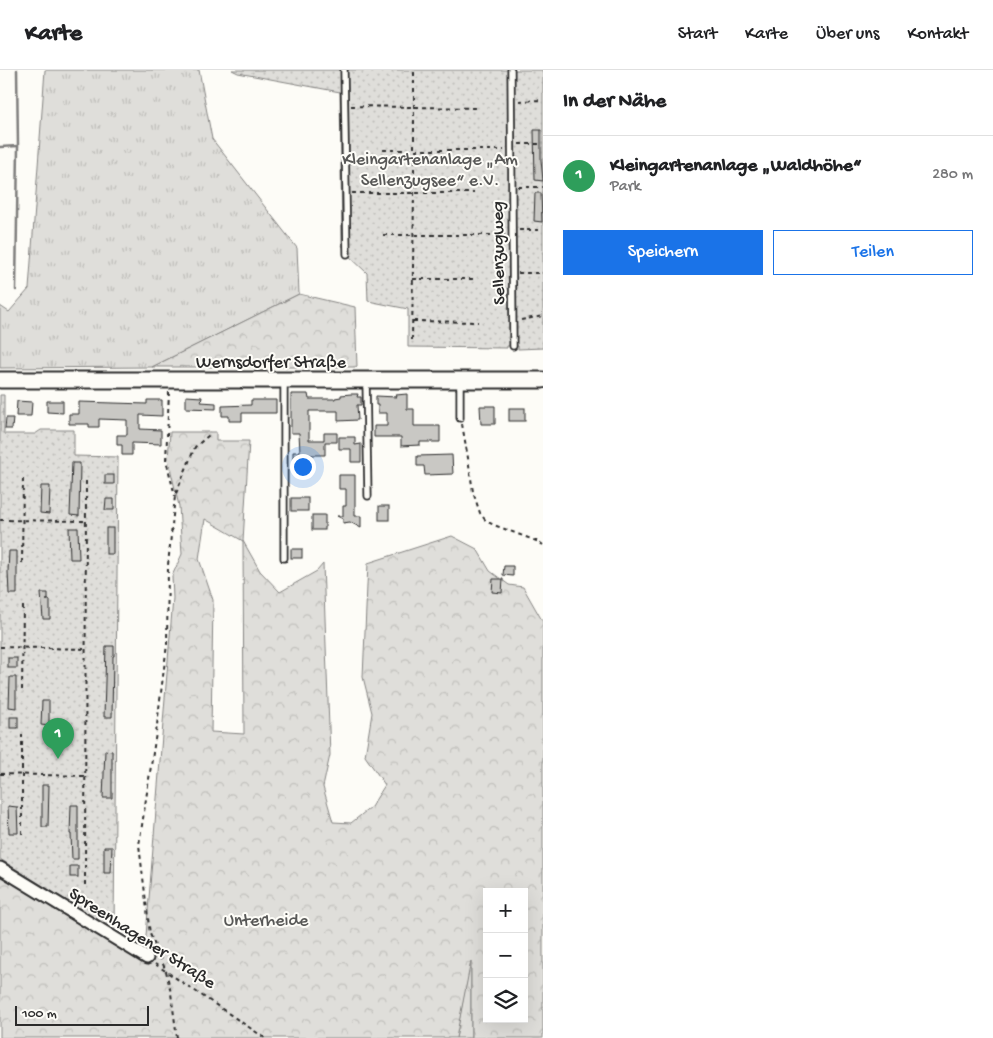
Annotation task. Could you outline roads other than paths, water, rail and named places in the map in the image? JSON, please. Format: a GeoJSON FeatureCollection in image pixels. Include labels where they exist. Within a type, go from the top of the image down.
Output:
{"type":"FeatureCollection","features":[{"type":"Feature","properties":{"kind":"main road","name":"Wernsdorfer Straße"},"geometry":{"type":"LineString","coordinates":[[0,380],[543,380]]}},
{"type":"Feature","properties":{"kind":"street","name":"Spreenhagener Straße"},"geometry":{"type":"LineString","coordinates":[[0,868],[147,958]]}},
{"type":"Feature","properties":{"kind":"lane"},"geometry":{"type":"LineString","coordinates":[[344,70],[347,254]]}},
{"type":"Feature","properties":{"kind":"lane","name":"Sellenzugweg"},"geometry":{"type":"LineString","coordinates":[[511,70],[513,346]]}},
{"type":"Feature","properties":{"kind":"lane"},"geometry":{"type":"LineString","coordinates":[[366,379],[368,496]]}},
{"type":"Feature","properties":{"kind":"lane"},"geometry":{"type":"LineString","coordinates":[[284,380],[284,558]]}},
{"type":"Feature","properties":{"kind":"lane"},"geometry":{"type":"LineString","coordinates":[[460,380],[460,418]]}},
{"type":"Feature","properties":{"kind":"waterway"},"geometry":{"type":"LineString","coordinates":[[16,290],[17,70]]}},
{"type":"Feature","properties":{"kind":"waterway"},"geometry":{"type":"LineString","coordinates":[[0,147],[18,146]]}},
{"type":"Feature","properties":{"kind":"place","name":"Kleingartenanlage „Waldhöhe“"},"geometry":{"type":"Point","coordinates":[58,759]}},
{"type":"Feature","properties":{"kind":"park label","name":"Kleingartenanlage „Am Sellenzugsee“ e.V."},"geometry":{"type":"Point","coordinates":[430,168]}},
{"type":"Feature","properties":{"kind":"park label","name":"Unterheide"},"geometry":{"type":"Point","coordinates":[266,919]}}]}
